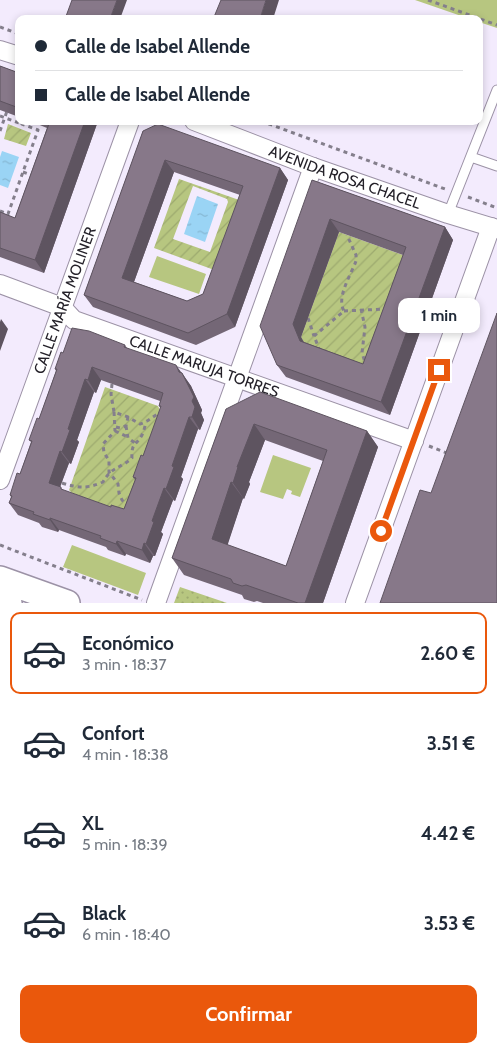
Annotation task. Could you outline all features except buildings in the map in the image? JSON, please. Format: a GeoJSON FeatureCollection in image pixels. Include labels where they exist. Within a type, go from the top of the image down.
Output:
{"type":"FeatureCollection","features":[{"type":"Feature","properties":{"kind":"street"},"geometry":{"type":"LineString","coordinates":[[0,50],[15,55]]}},
{"type":"Feature","properties":{"kind":"street","name":"CALLE MARÍA MOLINER"},"geometry":{"type":"LineString","coordinates":[[0,480],[129,125]]}},
{"type":"Feature","properties":{"kind":"street","name":"AVENIDA ROSA CHACEL"},"geometry":{"type":"LineString","coordinates":[[205,125],[313,166],[448,214],[494,228]]}},
{"type":"Feature","properties":{"kind":"street"},"geometry":{"type":"LineString","coordinates":[[156,603],[313,166]]}},
{"type":"Feature","properties":{"kind":"street"},"geometry":{"type":"LineString","coordinates":[[355,603],[494,228]]}},
{"type":"Feature","properties":{"kind":"street","name":"CALLE MARUJA TORRES"},"geometry":{"type":"LineString","coordinates":[[0,284],[62,307],[74,320],[414,441]]}},
{"type":"Feature","properties":{"kind":"street"},"geometry":{"type":"LineString","coordinates":[[0,579],[67,603]]}},
{"type":"Feature","properties":{"kind":"street"},"geometry":{"type":"LineString","coordinates":[[0,600],[9,603]]}},
{"type":"Feature","properties":{"kind":"lane"},"geometry":{"type":"LineString","coordinates":[[448,214],[497,90]]}},
{"type":"Feature","properties":{"kind":"lane"},"geometry":{"type":"LineString","coordinates":[[471,157],[497,166]]}},
{"type":"Feature","properties":{"kind":"path"},"geometry":{"type":"LineString","coordinates":[[428,0],[469,15]]}},
{"type":"Feature","properties":{"kind":"path"},"geometry":{"type":"LineString","coordinates":[[483,20],[497,25]]}},
{"type":"Feature","properties":{"kind":"path"},"geometry":{"type":"LineString","coordinates":[[0,27],[15,33]]}},
{"type":"Feature","properties":{"kind":"path"},"geometry":{"type":"LineString","coordinates":[[0,131],[8,110]]}},
{"type":"Feature","properties":{"kind":"path"},"geometry":{"type":"LineString","coordinates":[[0,116],[15,121]]}},
{"type":"Feature","properties":{"kind":"path"},"geometry":{"type":"LineString","coordinates":[[0,211],[8,214],[38,130],[27,125]]}},
{"type":"Feature","properties":{"kind":"path"},"geometry":{"type":"LineString","coordinates":[[271,125],[497,208]]}},
{"type":"Feature","properties":{"kind":"path"},"geometry":{"type":"LineString","coordinates":[[23,172],[38,177]]}},
{"type":"Feature","properties":{"kind":"path"},"geometry":{"type":"LineString","coordinates":[[344,311],[342,297],[356,261],[356,255],[347,235]]}},
{"type":"Feature","properties":{"kind":"path"},"geometry":{"type":"LineString","coordinates":[[361,309],[365,327],[362,353],[368,369]]}},
{"type":"Feature","properties":{"kind":"path"},"geometry":{"type":"LineString","coordinates":[[314,336],[344,311],[386,309]]}},
{"type":"Feature","properties":{"kind":"path"},"geometry":{"type":"LineString","coordinates":[[308,318],[323,358]]}},
{"type":"Feature","properties":{"kind":"path"},"geometry":{"type":"LineString","coordinates":[[112,384],[111,394],[115,429],[135,443]]}},
{"type":"Feature","properties":{"kind":"path"},"geometry":{"type":"LineString","coordinates":[[114,412],[140,424],[146,422],[155,414],[166,410]]}},
{"type":"Feature","properties":{"kind":"path"},"geometry":{"type":"LineString","coordinates":[[128,417],[126,426],[128,438]]}},
{"type":"Feature","properties":{"kind":"path"},"geometry":{"type":"LineString","coordinates":[[109,472],[126,464],[132,458],[132,450],[135,443],[141,437],[146,422]]}},
{"type":"Feature","properties":{"kind":"path"},"geometry":{"type":"LineString","coordinates":[[62,483],[74,487],[93,486],[103,482],[109,472],[109,460],[104,453],[103,444],[115,429],[126,426]]}},
{"type":"Feature","properties":{"kind":"path"},"geometry":{"type":"LineString","coordinates":[[414,441],[452,455]]}},
{"type":"Feature","properties":{"kind":"path"},"geometry":{"type":"LineString","coordinates":[[109,472],[118,484],[122,500],[129,508],[137,511]]}},
{"type":"Feature","properties":{"kind":"path"},"geometry":{"type":"LineString","coordinates":[[0,545],[150,603]]}},
{"type":"Feature","properties":{"kind":"green space"},"geometry":{"type":"Polygon","coordinates":[[[415,0],[497,0],[497,28],[483,23],[483,15],[458,15],[415,0]]]}},
{"type":"Feature","properties":{"kind":"green space"},"geometry":{"type":"Polygon","coordinates":[[[8,124],[31,133],[26,146],[4,139],[8,124]]]}},
{"type":"Feature","properties":{"kind":"green space"},"geometry":{"type":"Polygon","coordinates":[[[179,179],[242,201],[217,271],[154,248],[179,179]],[[193,186],[173,239],[210,252],[228,202],[227,199],[193,186]]]}},
{"type":"Feature","properties":{"kind":"green space"},"geometry":{"type":"Polygon","coordinates":[[[339,232],[414,259],[372,376],[309,353],[301,337],[339,232]]]}},
{"type":"Feature","properties":{"kind":"green space"},"geometry":{"type":"Polygon","coordinates":[[[157,256],[206,274],[199,294],[149,277],[157,256]]]}},
{"type":"Feature","properties":{"kind":"green space"},"geometry":{"type":"Polygon","coordinates":[[[105,387],[158,406],[164,418],[132,507],[122,511],[72,493],[69,490],[105,387]]]}},
{"type":"Feature","properties":{"kind":"green space"},"geometry":{"type":"Polygon","coordinates":[[[273,455],[311,468],[300,497],[291,494],[292,491],[287,489],[283,499],[260,492],[273,455]]]}},
{"type":"Feature","properties":{"kind":"green space"},"geometry":{"type":"Polygon","coordinates":[[[72,545],[146,573],[138,595],[63,567],[72,545]]]}},
{"type":"Feature","properties":{"kind":"green space"},"geometry":{"type":"Polygon","coordinates":[[[180,587],[227,603],[174,603],[180,587]]]}},
{"type":"Feature","properties":{"kind":"water"},"geometry":{"type":"Polygon","coordinates":[[[2,151],[19,157],[8,188],[0,185],[0,157],[2,151]]]}},
{"type":"Feature","properties":{"kind":"water"},"geometry":{"type":"Polygon","coordinates":[[[197,196],[218,204],[205,242],[184,234],[197,196]]]}},
{"type":"Feature","properties":{"kind":"route"},"geometry":{"type":"LineString","coordinates":[[381,531],[439,370]]}}]}
